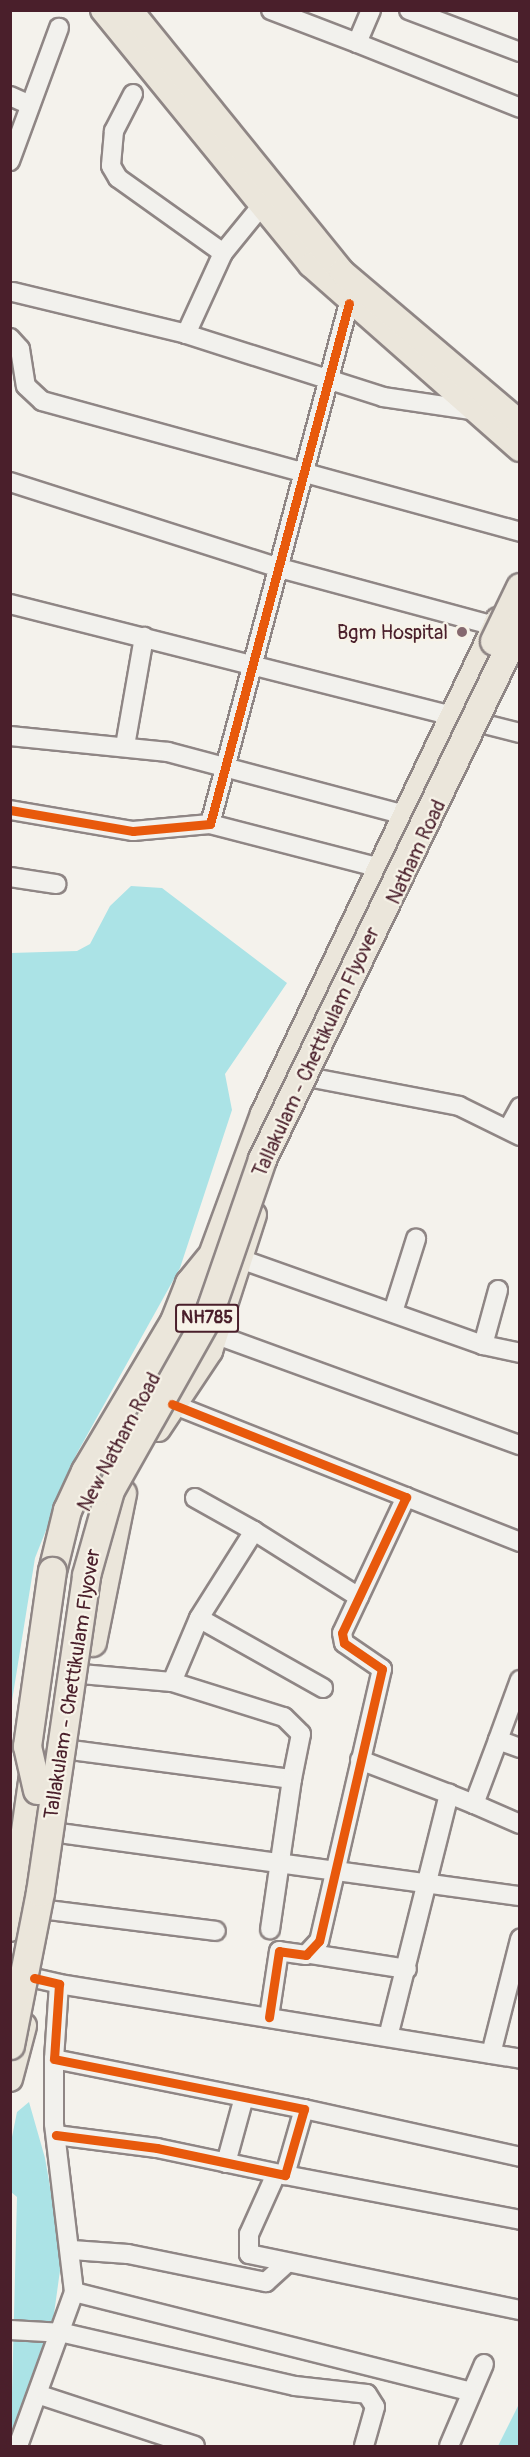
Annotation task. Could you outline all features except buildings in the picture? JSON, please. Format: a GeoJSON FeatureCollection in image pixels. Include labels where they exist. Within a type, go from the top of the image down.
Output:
{"type":"FeatureCollection","features":[{"type":"Feature","properties":{"kind":"highway","name":"Tallakulam - Chettikulam Flyover"},"geometry":{"type":"LineString","coordinates":[[22,1976],[38,1790],[62,1622],[95,1493],[190,1328],[267,1116],[519,587]]}},
{"type":"Feature","properties":{"kind":"highway","name":"Tallakulam - Chettikulam Flyover"},"geometry":{"type":"LineString","coordinates":[[10,2045],[40,1893],[86,1575],[110,1490],[208,1316],[262,1159],[507,625]]}},
{"type":"Feature","properties":{"kind":"highway"},"geometry":{"type":"LineString","coordinates":[[38,1790],[27,1746],[52,1571],[67,1510],[85,1471],[174,1320],[189,1283],[209,1258]]}},
{"type":"Feature","properties":{"kind":"highway"},"geometry":{"type":"LineString","coordinates":[[10,2050],[39,1993],[92,1641],[122,1493]]}},
{"type":"Feature","properties":{"kind":"main road"},"geometry":{"type":"LineString","coordinates":[[103,10],[263,204],[349,303],[519,449]]}},
{"type":"Feature","properties":{"kind":"main road"},"geometry":{"type":"LineString","coordinates":[[130,10],[342,272],[519,423]]}},
{"type":"Feature","properties":{"kind":"main road","name":"Natham Road"},"geometry":{"type":"LineString","coordinates":[[263,1114],[452,716],[507,625],[519,574]]}},
{"type":"Feature","properties":{"kind":"main road","name":"Natham Road"},"geometry":{"type":"LineString","coordinates":[[175,1402],[217,1335],[243,1260],[273,1158],[308,1077],[519,636]]}},
{"type":"Feature","properties":{"kind":"main road","name":"New Natham Road"},"geometry":{"type":"LineString","coordinates":[[10,1929],[53,1617],[75,1525],[93,1481],[184,1322],[263,1114]]}},
{"type":"Feature","properties":{"kind":"main road","name":"New Natham Road"},"geometry":{"type":"LineString","coordinates":[[10,2079],[22,1976],[48,1910],[92,1596],[122,1493],[175,1402]]}},
{"type":"Feature","properties":{"kind":"street"},"geometry":{"type":"LineString","coordinates":[[271,10],[519,108]]}},
{"type":"Feature","properties":{"kind":"street"},"geometry":{"type":"LineString","coordinates":[[357,43],[371,10]]}},
{"type":"Feature","properties":{"kind":"street"},"geometry":{"type":"LineString","coordinates":[[409,10],[519,52]]}},
{"type":"Feature","properties":{"kind":"street"},"geometry":{"type":"LineString","coordinates":[[10,161],[59,28]]}},
{"type":"Feature","properties":{"kind":"street"},"geometry":{"type":"LineString","coordinates":[[133,94],[114,130],[111,166],[118,178],[223,253]]}},
{"type":"Feature","properties":{"kind":"street"},"geometry":{"type":"LineString","coordinates":[[10,96],[30,105]]}},
{"type":"Feature","properties":{"kind":"street"},"geometry":{"type":"LineString","coordinates":[[186,334],[223,253],[263,204]]}},
{"type":"Feature","properties":{"kind":"street"},"geometry":{"type":"LineString","coordinates":[[13,292],[186,334],[427,407],[471,410]]}},
{"type":"Feature","properties":{"kind":"street"},"geometry":{"type":"LineString","coordinates":[[210,824],[276,567],[306,470],[328,377],[349,303]]}},
{"type":"Feature","properties":{"kind":"street"},"geometry":{"type":"LineString","coordinates":[[10,338],[20,349],[26,386],[42,401],[306,470],[519,532]]}},
{"type":"Feature","properties":{"kind":"street"},"geometry":{"type":"LineString","coordinates":[[10,482],[276,567],[507,625]]}},
{"type":"Feature","properties":{"kind":"street"},"geometry":{"type":"LineString","coordinates":[[10,604],[519,733]]}},
{"type":"Feature","properties":{"kind":"street"},"geometry":{"type":"LineString","coordinates":[[125,746],[144,637]]}},
{"type":"Feature","properties":{"kind":"street"},"geometry":{"type":"LineString","coordinates":[[10,736],[125,746],[224,766],[405,815]]}},
{"type":"Feature","properties":{"kind":"street"},"geometry":{"type":"LineString","coordinates":[[10,810],[133,831],[210,824],[380,868]]}},
{"type":"Feature","properties":{"kind":"street"},"geometry":{"type":"LineString","coordinates":[[10,878],[56,884]]}},
{"type":"Feature","properties":{"kind":"street"},"geometry":{"type":"LineString","coordinates":[[283,1072],[459,1106],[514,1133],[519,1107]]}},
{"type":"Feature","properties":{"kind":"street"},"geometry":{"type":"LineString","coordinates":[[393,1312],[416,1239]]}},
{"type":"Feature","properties":{"kind":"street"},"geometry":{"type":"LineString","coordinates":[[243,1260],[483,1345],[519,1353]]}},
{"type":"Feature","properties":{"kind":"street"},"geometry":{"type":"LineString","coordinates":[[483,1345],[498,1290]]}},
{"type":"Feature","properties":{"kind":"street"},"geometry":{"type":"LineString","coordinates":[[217,1335],[519,1444]]}},
{"type":"Feature","properties":{"kind":"street"},"geometry":{"type":"LineString","coordinates":[[175,1402],[519,1542]]}},
{"type":"Feature","properties":{"kind":"street"},"geometry":{"type":"LineString","coordinates":[[311,1954],[382,1669],[344,1643],[345,1625],[406,1497]]}},
{"type":"Feature","properties":{"kind":"street"},"geometry":{"type":"LineString","coordinates":[[195,1498],[254,1531],[359,1597]]}},
{"type":"Feature","properties":{"kind":"street"},"geometry":{"type":"LineString","coordinates":[[172,1682],[199,1618],[254,1531]]}},
{"type":"Feature","properties":{"kind":"street"},"geometry":{"type":"LineString","coordinates":[[199,1618],[323,1688]]}},
{"type":"Feature","properties":{"kind":"street"},"geometry":{"type":"LineString","coordinates":[[81,1674],[172,1682],[296,1724],[302,1734],[292,1779],[270,1929]]}},
{"type":"Feature","properties":{"kind":"street"},"geometry":{"type":"LineString","coordinates":[[474,1803],[519,1680]]}},
{"type":"Feature","properties":{"kind":"street"},"geometry":{"type":"LineString","coordinates":[[498,1740],[519,1748]]}},
{"type":"Feature","properties":{"kind":"street"},"geometry":{"type":"LineString","coordinates":[[71,1750],[292,1779]]}},
{"type":"Feature","properties":{"kind":"street"},"geometry":{"type":"LineString","coordinates":[[360,1760],[474,1803],[519,1824]]}},
{"type":"Feature","properties":{"kind":"street"},"geometry":{"type":"LineString","coordinates":[[388,2037],[430,1886],[449,1794]]}},
{"type":"Feature","properties":{"kind":"street"},"geometry":{"type":"LineString","coordinates":[[59,1833],[334,1869],[430,1886],[519,1896]]}},
{"type":"Feature","properties":{"kind":"street"},"geometry":{"type":"LineString","coordinates":[[48,1910],[216,1931]]}},
{"type":"Feature","properties":{"kind":"street"},"geometry":{"type":"LineString","coordinates":[[491,2054],[519,1940]]}},
{"type":"Feature","properties":{"kind":"street"},"geometry":{"type":"LineString","coordinates":[[269,2017],[279,1951],[407,1969]]}},
{"type":"Feature","properties":{"kind":"street"},"geometry":{"type":"LineString","coordinates":[[22,1976],[519,2059]]}},
{"type":"Feature","properties":{"kind":"street"},"geometry":{"type":"LineString","coordinates":[[18,2446],[64,2333],[74,2292],[72,2250],[56,2135],[54,2059],[59,1984]]}},
{"type":"Feature","properties":{"kind":"street"},"geometry":{"type":"LineString","coordinates":[[54,2059],[304,2109],[519,2157]]}},
{"type":"Feature","properties":{"kind":"street"},"geometry":{"type":"LineString","coordinates":[[226,2163],[244,2097]]}},
{"type":"Feature","properties":{"kind":"street"},"geometry":{"type":"LineString","coordinates":[[304,2109],[280,2174],[246,2243],[256,2258],[519,2310]]}},
{"type":"Feature","properties":{"kind":"street"},"geometry":{"type":"LineString","coordinates":[[56,2135],[226,2163],[519,2220]]}},
{"type":"Feature","properties":{"kind":"street"},"geometry":{"type":"LineString","coordinates":[[72,2250],[128,2254],[266,2282],[286,2264]]}},
{"type":"Feature","properties":{"kind":"street"},"geometry":{"type":"LineString","coordinates":[[74,2292],[472,2392]]}},
{"type":"Feature","properties":{"kind":"street"},"geometry":{"type":"LineString","coordinates":[[10,2330],[64,2333],[295,2386],[367,2394],[375,2407],[364,2446]]}},
{"type":"Feature","properties":{"kind":"street"},"geometry":{"type":"LineString","coordinates":[[449,2446],[484,2364]]}},
{"type":"Feature","properties":{"kind":"street"},"geometry":{"type":"LineString","coordinates":[[40,2395],[186,2445]]}},
{"type":"Feature","properties":{"kind":"water"},"geometry":{"type":"Polygon","coordinates":[[[131,886],[162,888],[287,983],[225,1074],[232,1110],[180,1268],[76,1455],[35,1558],[11,1707],[11,953],[77,951],[90,944],[110,906],[131,886]]]}},
{"type":"Feature","properties":{"kind":"water"},"geometry":{"type":"Polygon","coordinates":[[[29,2102],[45,2158],[62,2256],[54,2314],[11,2433],[17,2197],[11,2192],[11,2142],[17,2112],[29,2102]]]}},
{"type":"Feature","properties":{"kind":"water"},"geometry":{"type":"Polygon","coordinates":[[[519,2404],[519,2446],[498,2446],[519,2404]]]}},
{"type":"Feature","properties":{"kind":"cycle path"},"geometry":{"type":"LineString","coordinates":[[10,810],[133,831],[210,824],[349,303]]}},
{"type":"Feature","properties":{"kind":"cycle path"},"geometry":{"type":"LineString","coordinates":[[172,1404],[406,1497],[342,1633],[344,1643],[382,1669],[319,1941],[306,1955],[279,1951],[269,2017]]}},
{"type":"Feature","properties":{"kind":"cycle path"},"geometry":{"type":"LineString","coordinates":[[34,1978],[59,1984],[54,2059],[304,2109],[285,2175],[157,2148],[56,2135]]}},
{"type":"Feature","properties":{"kind":"place","name":"Bgm Hospital"},"geometry":{"type":"Point","coordinates":[462,632]}}]}
